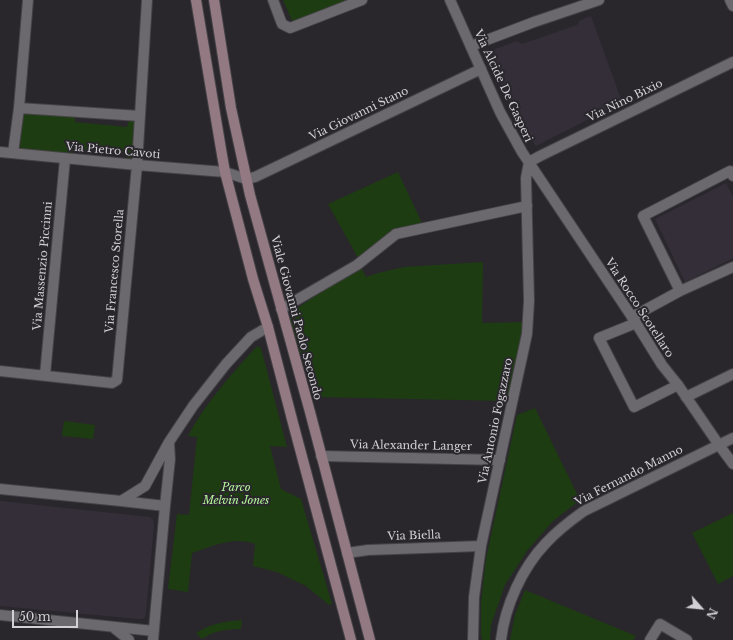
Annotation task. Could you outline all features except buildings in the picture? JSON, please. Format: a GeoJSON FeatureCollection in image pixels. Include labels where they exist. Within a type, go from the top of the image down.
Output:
{"type":"FeatureCollection","features":[{"type":"Feature","properties":{"kind":"main road"},"geometry":{"type":"LineString","coordinates":[[196,0],[225,172],[268,327],[351,640]]}},
{"type":"Feature","properties":{"kind":"main road","name":"Viale Giovanni Paolo Secondo"},"geometry":{"type":"LineString","coordinates":[[214,0],[231,108],[246,179],[370,640]]}},
{"type":"Feature","properties":{"kind":"street"},"geometry":{"type":"LineString","coordinates":[[13,153],[19,108],[28,0]]}},
{"type":"Feature","properties":{"kind":"street","name":"Via Francesco Storella"},"geometry":{"type":"LineString","coordinates":[[45,376],[112,383],[117,380],[137,165],[147,0]]}},
{"type":"Feature","properties":{"kind":"street"},"geometry":{"type":"LineString","coordinates":[[273,0],[282,24],[290,28],[362,0]]}},
{"type":"Feature","properties":{"kind":"street","name":"Via Alcide De Gasperi"},"geometry":{"type":"LineString","coordinates":[[450,0],[500,112],[528,162]]}},
{"type":"Feature","properties":{"kind":"street"},"geometry":{"type":"LineString","coordinates":[[471,46],[598,0]]}},
{"type":"Feature","properties":{"kind":"street"},"geometry":{"type":"LineString","coordinates":[[730,0],[733,6]]}},
{"type":"Feature","properties":{"kind":"street","name":"Via Nino Bixio"},"geometry":{"type":"LineString","coordinates":[[528,162],[733,62]]}},
{"type":"Feature","properties":{"kind":"street","name":"Via Giovanni Stano"},"geometry":{"type":"LineString","coordinates":[[246,179],[255,177],[481,69]]}},
{"type":"Feature","properties":{"kind":"street"},"geometry":{"type":"LineString","coordinates":[[19,108],[140,116]]}},
{"type":"Feature","properties":{"kind":"street","name":"Via Pietro Cavoti"},"geometry":{"type":"LineString","coordinates":[[0,152],[65,159],[225,172],[246,179]]}},
{"type":"Feature","properties":{"kind":"street","name":"Via Massenzio Piccinni"},"geometry":{"type":"LineString","coordinates":[[45,376],[65,159]]}},
{"type":"Feature","properties":{"kind":"street"},"geometry":{"type":"LineString","coordinates":[[281,309],[358,265],[396,234],[527,206],[526,178],[528,162]]}},
{"type":"Feature","properties":{"kind":"street","name":"Via Rocco Scotellaro"},"geometry":{"type":"LineString","coordinates":[[528,162],[634,320],[662,365],[678,385],[733,464]]}},
{"type":"Feature","properties":{"kind":"street"},"geometry":{"type":"LineString","coordinates":[[680,291],[642,216],[730,171],[733,176]]}},
{"type":"Feature","properties":{"kind":"street","name":"Via Antonio Fogazzaro"},"geometry":{"type":"LineString","coordinates":[[473,640],[474,597],[481,546],[527,334],[529,301],[527,206]]}},
{"type":"Feature","properties":{"kind":"street"},"geometry":{"type":"LineString","coordinates":[[678,385],[634,407],[599,338],[634,320],[680,291],[733,267]]}},
{"type":"Feature","properties":{"kind":"street"},"geometry":{"type":"LineString","coordinates":[[121,502],[144,486],[169,442],[193,406],[226,364],[252,337],[268,327]]}},
{"type":"Feature","properties":{"kind":"street"},"geometry":{"type":"LineString","coordinates":[[0,370],[45,376]]}},
{"type":"Feature","properties":{"kind":"street"},"geometry":{"type":"LineString","coordinates":[[686,397],[733,374]]}},
{"type":"Feature","properties":{"kind":"street","name":"Via Fernando Manno"},"geometry":{"type":"LineString","coordinates":[[501,640],[502,630],[509,605],[518,584],[545,543],[563,526],[584,511],[733,438]]}},
{"type":"Feature","properties":{"kind":"street"},"geometry":{"type":"LineString","coordinates":[[0,615],[113,627],[153,635],[170,459],[169,442]]}},
{"type":"Feature","properties":{"kind":"street","name":"Via Alexander Langer"},"geometry":{"type":"LineString","coordinates":[[321,456],[500,460]]}},
{"type":"Feature","properties":{"kind":"street"},"geometry":{"type":"LineString","coordinates":[[0,489],[165,506]]}},
{"type":"Feature","properties":{"kind":"street","name":"Via Biella"},"geometry":{"type":"LineString","coordinates":[[347,553],[368,550],[481,546]]}},
{"type":"Feature","properties":{"kind":"street"},"geometry":{"type":"LineString","coordinates":[[650,640],[660,624],[687,640]]}},
{"type":"Feature","properties":{"kind":"street"},"geometry":{"type":"LineString","coordinates":[[113,627],[129,640]]}},
{"type":"Feature","properties":{"kind":"shaded area"},"geometry":{"type":"Polygon","coordinates":[[[591,16],[622,102],[536,146],[517,120],[487,52],[517,41],[522,44],[577,25],[580,20],[591,16]]]}},
{"type":"Feature","properties":{"kind":"shaded area"},"geometry":{"type":"Polygon","coordinates":[[[726,183],[733,197],[733,258],[685,282],[655,219],[726,183]]]}},
{"type":"Feature","properties":{"kind":"shaded area"},"geometry":{"type":"Polygon","coordinates":[[[0,501],[150,517],[153,520],[154,525],[145,617],[138,619],[0,606],[0,501]]]}},
{"type":"Feature","properties":{"kind":"green space"},"geometry":{"type":"Polygon","coordinates":[[[283,0],[352,0],[293,23],[283,0]]]}},
{"type":"Feature","properties":{"kind":"green space"},"geometry":{"type":"Polygon","coordinates":[[[24,113],[74,116],[75,122],[127,127],[129,120],[135,122],[132,158],[127,159],[126,153],[73,149],[73,153],[71,155],[22,150],[20,147],[24,113]]]}},
{"type":"Feature","properties":{"kind":"green space"},"geometry":{"type":"Polygon","coordinates":[[[398,172],[422,223],[358,258],[328,204],[398,172]]]}},
{"type":"Feature","properties":{"kind":"green space"},"geometry":{"type":"Polygon","coordinates":[[[483,262],[482,323],[523,322],[519,350],[507,401],[314,397],[290,320],[292,312],[325,289],[362,269],[366,277],[404,267],[483,262]]]}},
{"type":"Feature","properties":{"kind":"green space","name":"Parco Melvin Jones"},"geometry":{"type":"Polygon","coordinates":[[[257,346],[261,348],[287,447],[270,446],[281,489],[301,499],[332,604],[329,605],[306,586],[277,572],[253,566],[255,544],[239,541],[231,541],[215,545],[192,553],[188,592],[168,589],[177,514],[189,515],[197,437],[188,436],[211,400],[257,346]]]}},
{"type":"Feature","properties":{"kind":"green space"},"geometry":{"type":"Polygon","coordinates":[[[535,408],[580,500],[553,521],[527,551],[505,585],[491,625],[490,640],[482,640],[481,602],[486,559],[517,415],[535,408]]]}},
{"type":"Feature","properties":{"kind":"green space"},"geometry":{"type":"Polygon","coordinates":[[[64,421],[95,425],[93,439],[62,436],[64,421]]]}},
{"type":"Feature","properties":{"kind":"green space"},"geometry":{"type":"Polygon","coordinates":[[[733,513],[733,576],[718,584],[692,533],[733,513]]]}},
{"type":"Feature","properties":{"kind":"green space"},"geometry":{"type":"Polygon","coordinates":[[[525,590],[636,636],[633,640],[510,640],[515,615],[525,590]]]}},
{"type":"Feature","properties":{"kind":"green space"},"geometry":{"type":"Polygon","coordinates":[[[242,620],[241,629],[220,631],[202,639],[196,633],[207,627],[230,621],[242,620]]]}}]}
